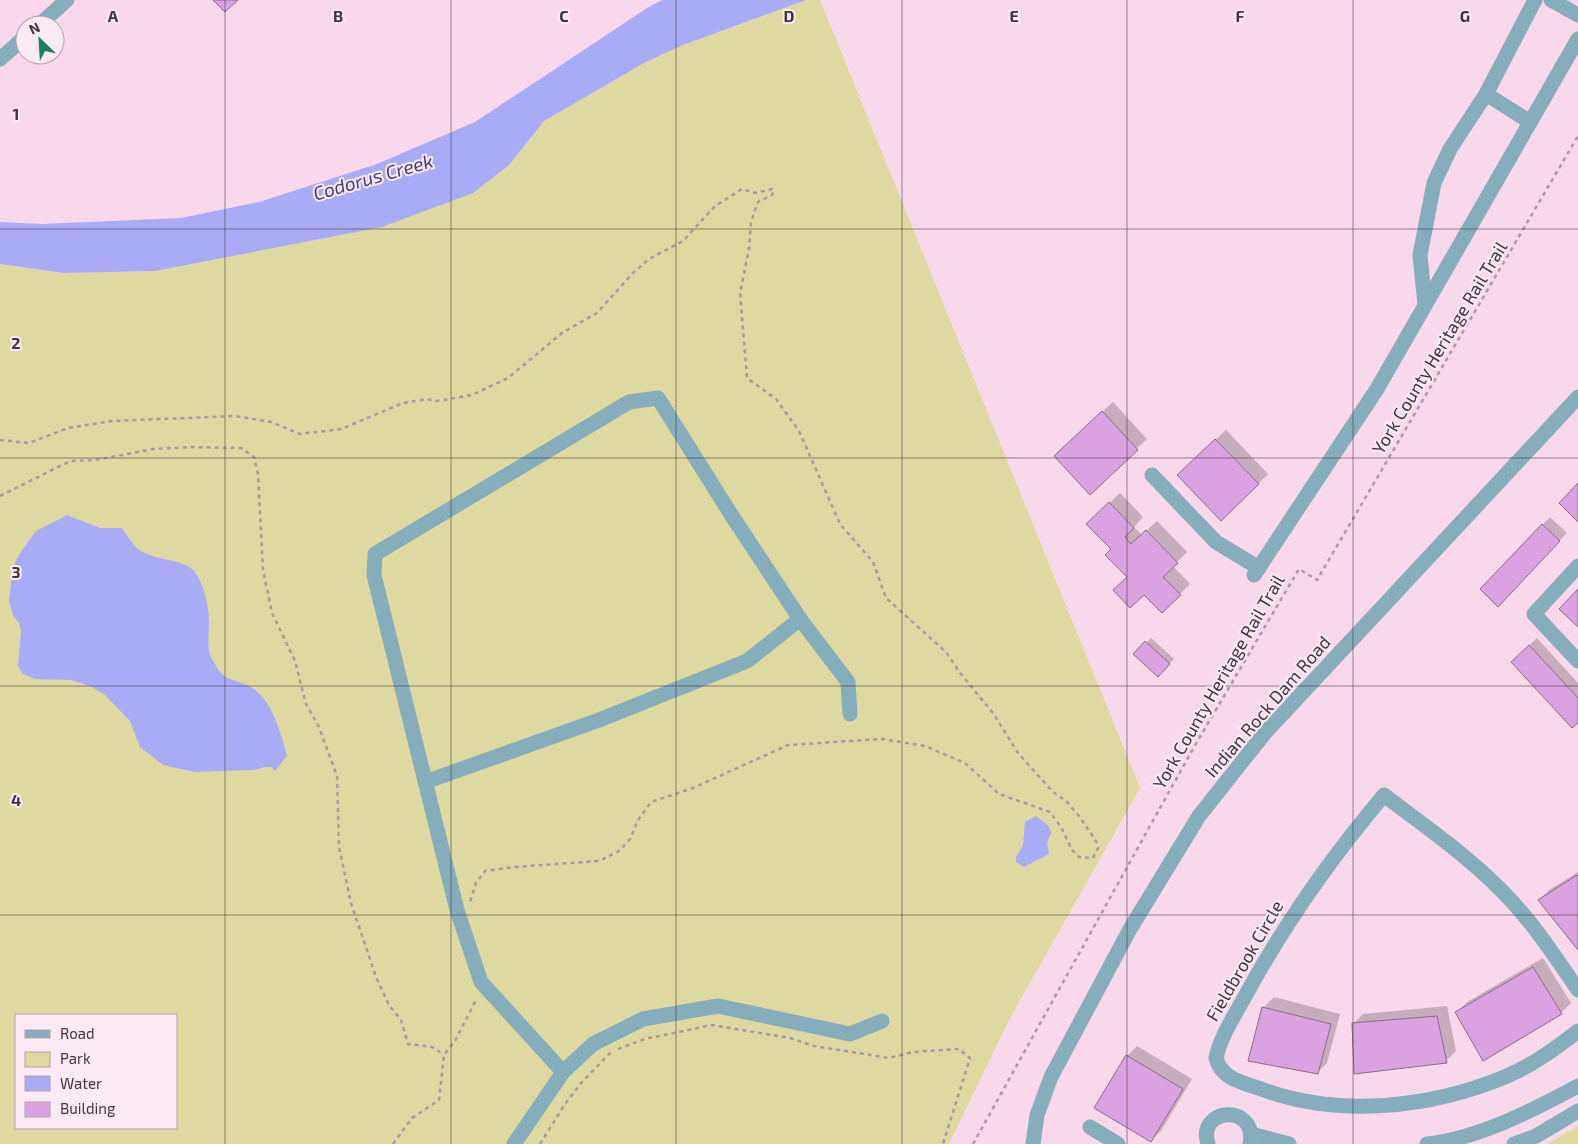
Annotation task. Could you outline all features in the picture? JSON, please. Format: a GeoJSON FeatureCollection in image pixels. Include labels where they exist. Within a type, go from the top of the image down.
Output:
{"type":"FeatureCollection","features":[{"type":"Feature","properties":{"kind":"street"},"geometry":{"type":"LineString","coordinates":[[50,15],[67,0]]}},
{"type":"Feature","properties":{"kind":"street"},"geometry":{"type":"LineString","coordinates":[[1425,305],[1420,255],[1434,183],[1450,149],[1486,94],[1535,0]]}},
{"type":"Feature","properties":{"kind":"street"},"geometry":{"type":"LineString","coordinates":[[1551,0],[1578,15]]}},
{"type":"Feature","properties":{"kind":"street"},"geometry":{"type":"LineString","coordinates":[[1152,475],[1216,542],[1256,572],[1377,389],[1578,39]]}},
{"type":"Feature","properties":{"kind":"street"},"geometry":{"type":"LineString","coordinates":[[0,59],[15,46]]}},
{"type":"Feature","properties":{"kind":"street"},"geometry":{"type":"LineString","coordinates":[[1486,94],[1530,122]]}},
{"type":"Feature","properties":{"kind":"street","name":"Indian Rock Dam Road"},"geometry":{"type":"LineString","coordinates":[[1033,1144],[1037,1115],[1051,1077],[1130,929],[1199,816],[1264,734],[1578,397]]}},
{"type":"Feature","properties":{"kind":"street"},"geometry":{"type":"LineString","coordinates":[[563,1072],[481,982],[457,910],[425,782],[374,575],[375,554],[629,402],[658,398],[732,516],[800,619],[848,682],[850,714]]}},
{"type":"Feature","properties":{"kind":"street"},"geometry":{"type":"LineString","coordinates":[[1578,566],[1534,614],[1578,661]]}},
{"type":"Feature","properties":{"kind":"street"},"geometry":{"type":"LineString","coordinates":[[425,782],[599,720],[747,661],[800,619]]}},
{"type":"Feature","properties":{"kind":"street","name":"Fieldbrook Circle"},"geometry":{"type":"LineString","coordinates":[[1578,990],[1532,925],[1500,888],[1384,795],[1336,852],[1291,917],[1234,1016],[1218,1049],[1216,1058],[1226,1075],[1271,1093],[1339,1105],[1406,1104],[1477,1087],[1508,1075],[1552,1050],[1578,1032]]}},
{"type":"Feature","properties":{"kind":"street"},"geometry":{"type":"LineString","coordinates":[[514,1144],[563,1072],[593,1044],[643,1019],[718,1006],[850,1034],[882,1021]]}},
{"type":"Feature","properties":{"kind":"street"},"geometry":{"type":"LineString","coordinates":[[1427,1144],[1484,1130],[1527,1113],[1578,1086]]}},
{"type":"Feature","properties":{"kind":"street"},"geometry":{"type":"LineString","coordinates":[[1514,1144],[1536,1136],[1578,1111]]}},
{"type":"Feature","properties":{"kind":"street"},"geometry":{"type":"LineString","coordinates":[[1208,1144],[1207,1130],[1211,1122],[1226,1114],[1235,1115],[1243,1119],[1250,1139],[1289,1144]]}},
{"type":"Feature","properties":{"kind":"street"},"geometry":{"type":"LineString","coordinates":[[1090,1127],[1118,1144]]}},
{"type":"Feature","properties":{"kind":"path","name":"York County Heritage Rail Trail"},"geometry":{"type":"LineString","coordinates":[[973,1144],[1190,755],[1299,570],[1317,580],[1578,136]]}},
{"type":"Feature","properties":{"kind":"path"},"geometry":{"type":"LineString","coordinates":[[0,440],[29,443],[68,428],[112,421],[235,416],[271,422],[300,434],[341,429],[403,403],[427,399],[437,401],[472,395],[508,378],[562,333],[597,313],[633,273],[654,256],[683,242],[715,206],[742,189],[756,193],[772,189],[774,191],[772,195],[758,202],[751,222],[749,248],[740,293],[747,378],[776,399],[799,431],[840,524],[873,562],[886,598],[946,652],[960,673],[993,713],[1018,753],[1053,792],[1066,801],[1079,816],[1096,841],[1098,848],[1093,858],[1079,858],[1072,850],[1062,827],[1050,812],[999,794],[965,764],[925,746],[882,739],[788,745],[693,788],[650,802],[638,820],[630,839],[619,851],[599,861],[485,871],[471,894],[470,909]]}},
{"type":"Feature","properties":{"kind":"path"},"geometry":{"type":"LineString","coordinates":[[0,496],[70,461],[95,460],[153,449],[192,447],[241,448],[254,457],[258,474],[263,570],[272,613],[295,661],[306,704],[319,726],[337,776],[339,847],[351,903],[376,977],[389,1005],[401,1020],[408,1044],[432,1047],[444,1055]]}},
{"type":"Feature","properties":{"kind":"path"},"geometry":{"type":"LineString","coordinates":[[393,1144],[412,1118],[439,1100],[444,1055],[455,1041],[477,999],[481,982]]}},
{"type":"Feature","properties":{"kind":"path"},"geometry":{"type":"LineString","coordinates":[[540,1144],[565,1104],[582,1082],[612,1051],[645,1039],[712,1025],[790,1038],[814,1046],[889,1058],[913,1052],[959,1049],[970,1058],[944,1144]]}},
{"type":"Feature","properties":{"kind":"green space"},"geometry":{"type":"Polygon","coordinates":[[[806,0],[820,0],[1140,788],[1009,1020],[949,1144],[0,1144],[0,264],[64,273],[155,271],[273,247],[509,165],[544,121],[644,63],[683,45],[806,0]]]}},
{"type":"Feature","properties":{"kind":"green space"},"geometry":{"type":"Polygon","coordinates":[[[1578,1126],[1578,1144],[1548,1144],[1578,1126]]]}},
{"type":"Feature","properties":{"kind":"water","name":"Codorus Creek"},"geometry":{"type":"Polygon","coordinates":[[[662,0],[806,0],[683,45],[644,63],[544,121],[509,165],[473,193],[382,227],[155,271],[64,273],[0,264],[0,222],[42,224],[181,218],[259,202],[377,164],[475,122],[662,0]]]}},
{"type":"Feature","properties":{"kind":"water"},"geometry":{"type":"Polygon","coordinates":[[[67,515],[100,528],[122,528],[134,545],[144,553],[183,564],[194,571],[201,582],[207,602],[209,622],[208,645],[212,659],[223,675],[247,685],[263,697],[274,716],[287,756],[275,771],[271,767],[265,767],[253,770],[195,772],[163,765],[140,747],[130,721],[104,694],[90,686],[71,680],[35,679],[23,674],[18,666],[21,631],[9,601],[13,567],[20,553],[36,531],[67,515]]]}},
{"type":"Feature","properties":{"kind":"water"},"geometry":{"type":"Polygon","coordinates":[[[1036,816],[1049,826],[1051,833],[1047,843],[1049,854],[1024,867],[1016,862],[1016,857],[1023,845],[1025,822],[1036,816]]]}},
{"type":"Feature","properties":{"kind":"building"},"geometry":{"type":"Polygon","coordinates":[[[213,0],[238,0],[225,12],[213,0]]]}},
{"type":"Feature","properties":{"kind":"building"},"geometry":{"type":"Polygon","coordinates":[[[1102,411],[1138,450],[1090,495],[1054,456],[1102,411]]]}},
{"type":"Feature","properties":{"kind":"building"},"geometry":{"type":"Polygon","coordinates":[[[1215,439],[1259,484],[1221,521],[1177,475],[1215,439]]]}},
{"type":"Feature","properties":{"kind":"building"},"geometry":{"type":"Polygon","coordinates":[[[1578,483],[1578,522],[1559,503],[1578,483]]]}},
{"type":"Feature","properties":{"kind":"building"},"geometry":{"type":"Polygon","coordinates":[[[1109,502],[1134,528],[1125,537],[1131,544],[1146,530],[1178,563],[1163,577],[1181,595],[1162,613],[1144,595],[1130,608],[1113,590],[1127,577],[1105,555],[1111,549],[1086,524],[1109,502]]]}},
{"type":"Feature","properties":{"kind":"building"},"geometry":{"type":"Polygon","coordinates":[[[1542,524],[1560,541],[1498,607],[1480,589],[1542,524]]]}},
{"type":"Feature","properties":{"kind":"building"},"geometry":{"type":"Polygon","coordinates":[[[1578,589],[1578,627],[1559,609],[1578,589]]]}},
{"type":"Feature","properties":{"kind":"building"},"geometry":{"type":"Polygon","coordinates":[[[1145,641],[1170,664],[1158,677],[1133,654],[1145,641]]]}},
{"type":"Feature","properties":{"kind":"building"},"geometry":{"type":"Polygon","coordinates":[[[1529,645],[1578,698],[1578,723],[1572,728],[1511,662],[1529,645]]]}},
{"type":"Feature","properties":{"kind":"building"},"geometry":{"type":"Polygon","coordinates":[[[1578,876],[1578,950],[1538,900],[1578,876]]]}},
{"type":"Feature","properties":{"kind":"building"},"geometry":{"type":"Polygon","coordinates":[[[1533,967],[1562,1014],[1483,1061],[1455,1012],[1533,967]]]}},
{"type":"Feature","properties":{"kind":"building"},"geometry":{"type":"Polygon","coordinates":[[[1262,1007],[1331,1024],[1318,1074],[1248,1061],[1262,1007]]]}},
{"type":"Feature","properties":{"kind":"building"},"geometry":{"type":"Polygon","coordinates":[[[1437,1016],[1447,1063],[1354,1074],[1352,1023],[1437,1016]]]}},
{"type":"Feature","properties":{"kind":"building"},"geometry":{"type":"Polygon","coordinates":[[[1126,1055],[1183,1089],[1151,1142],[1094,1108],[1126,1055]]]}}]}
